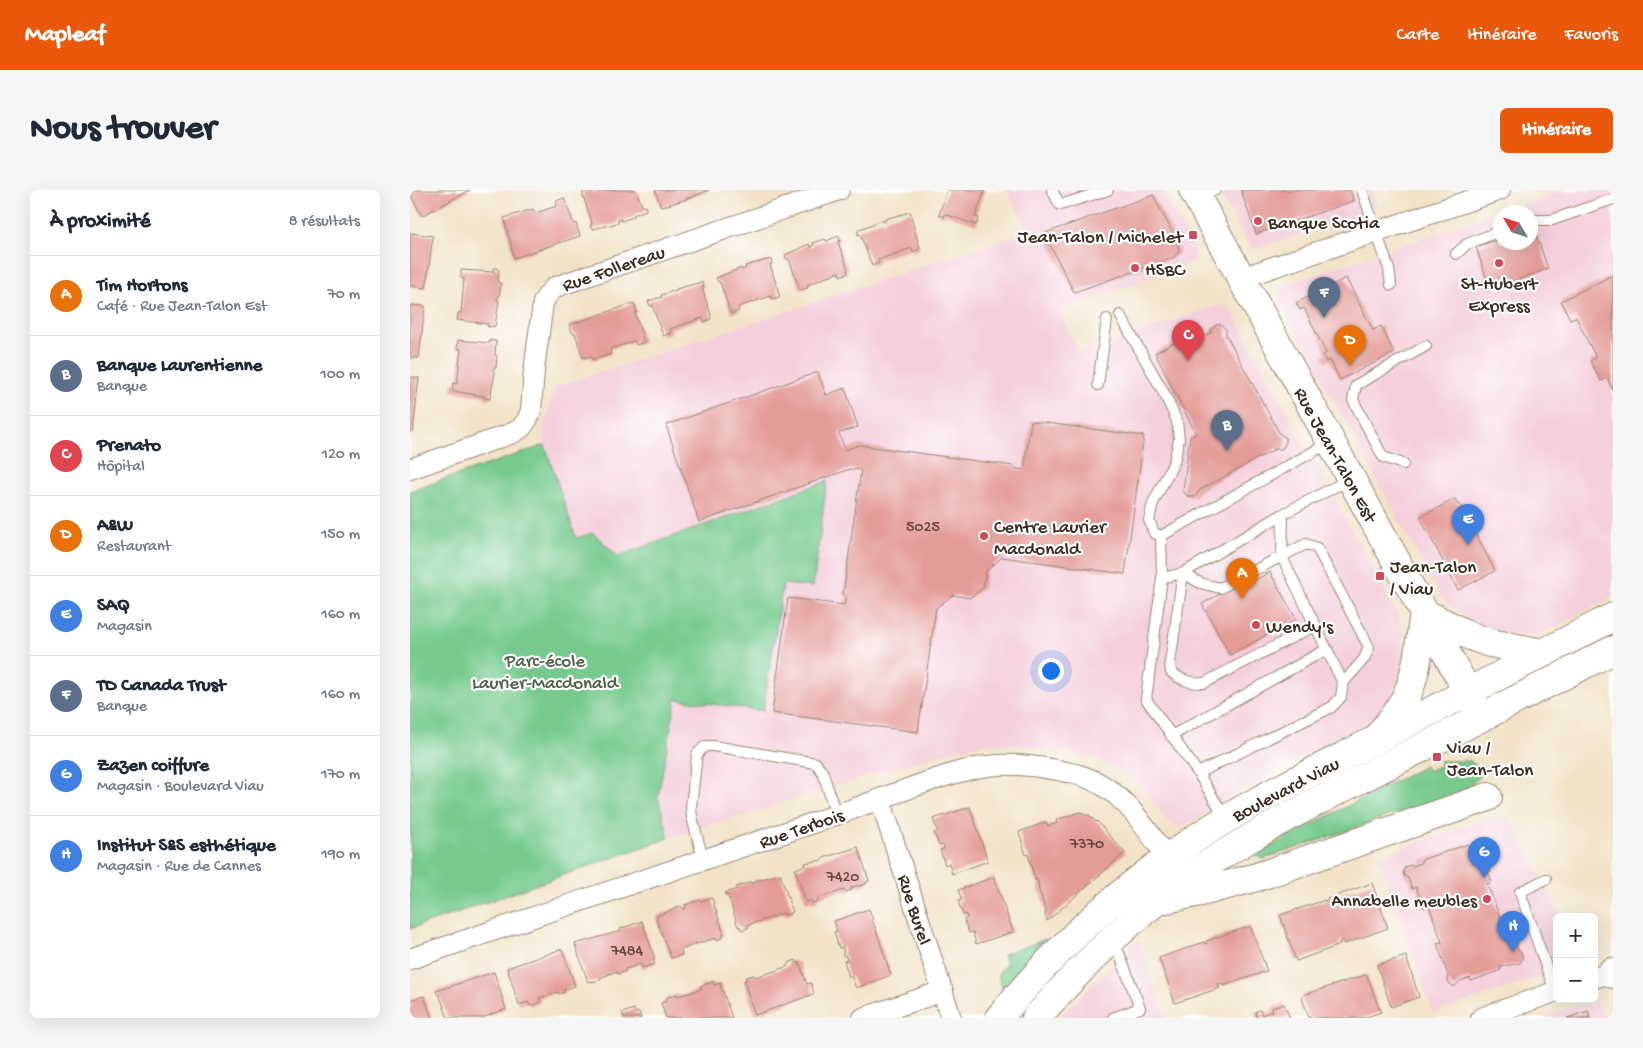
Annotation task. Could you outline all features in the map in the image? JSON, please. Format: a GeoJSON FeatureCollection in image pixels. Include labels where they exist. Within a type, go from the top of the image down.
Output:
{"type":"FeatureCollection","features":[{"type":"Feature","properties":{"kind":"main road","name":"Rue Jean-Talon Est"},"geometry":{"type":"LineString","coordinates":[[1202,193],[1241,278],[1482,717]]}},
{"type":"Feature","properties":{"kind":"main road"},"geometry":{"type":"LineString","coordinates":[[1376,739],[1399,709],[1408,692],[1414,672],[1424,613],[1468,635],[1490,643],[1544,653]]}},
{"type":"Feature","properties":{"kind":"main road","name":"Boulevard Viau"},"geometry":{"type":"LineString","coordinates":[[998,1018],[1049,961],[1084,927],[1167,858],[1270,794],[1613,617]]}},
{"type":"Feature","properties":{"kind":"main road","name":"Boulevard Viau"},"geometry":{"type":"LineString","coordinates":[[1036,1018],[1071,979],[1109,942],[1158,900],[1182,882],[1249,839],[1334,792],[1613,650]]}},
{"type":"Feature","properties":{"kind":"main road"},"geometry":{"type":"LineString","coordinates":[[1158,900],[1201,892],[1257,877],[1488,798]]}},
{"type":"Feature","properties":{"kind":"main road"},"geometry":{"type":"LineString","coordinates":[[1249,839],[1242,847],[1237,859],[1244,872],[1257,877]]}},
{"type":"Feature","properties":{"kind":"street","name":"Rue Follereau"},"geometry":{"type":"LineString","coordinates":[[410,468],[513,433],[522,428],[531,411],[543,303],[555,287],[839,190]]}},
{"type":"Feature","properties":{"kind":"street"},"geometry":{"type":"LineString","coordinates":[[1241,278],[1500,190]]}},
{"type":"Feature","properties":{"kind":"street","name":"Rue Terbois"},"geometry":{"type":"LineString","coordinates":[[410,959],[836,815],[947,775],[988,766],[1021,766],[1071,773],[1096,782],[1112,791],[1125,802],[1142,822],[1167,858]]}},
{"type":"Feature","properties":{"kind":"street","name":"Rue Burel"},"geometry":{"type":"LineString","coordinates":[[880,799],[951,1018]]}},
{"type":"Feature","properties":{"kind":"street"},"geometry":{"type":"LineString","coordinates":[[1598,977],[1613,972]]}},
{"type":"Feature","properties":{"kind":"street"},"geometry":{"type":"LineString","coordinates":[[864,1018],[943,991]]}},
{"type":"Feature","properties":{"kind":"street"},"geometry":{"type":"LineString","coordinates":[[1480,1018],[1553,993]]}},
{"type":"Feature","properties":{"kind":"lane"},"geometry":{"type":"LineString","coordinates":[[1052,190],[1060,205],[1108,190]]}},
{"type":"Feature","properties":{"kind":"lane"},"geometry":{"type":"LineString","coordinates":[[1362,190],[1389,269],[1391,285]]}},
{"type":"Feature","properties":{"kind":"lane"},"geometry":{"type":"LineString","coordinates":[[1538,220],[1552,220],[1613,199]]}},
{"type":"Feature","properties":{"kind":"lane"},"geometry":{"type":"LineString","coordinates":[[1456,254],[1467,244],[1493,234]]}},
{"type":"Feature","properties":{"kind":"lane"},"geometry":{"type":"LineString","coordinates":[[1120,315],[1165,395],[1177,421],[1179,439],[1174,462],[1153,503],[1149,520],[1154,532],[1161,536]]}},
{"type":"Feature","properties":{"kind":"lane"},"geometry":{"type":"LineString","coordinates":[[1098,385],[1107,319]]}},
{"type":"Feature","properties":{"kind":"lane"},"geometry":{"type":"LineString","coordinates":[[1404,464],[1383,457],[1353,400],[1356,385],[1426,346]]}},
{"type":"Feature","properties":{"kind":"lane"},"geometry":{"type":"LineString","coordinates":[[1161,536],[1330,442]]}},
{"type":"Feature","properties":{"kind":"lane"},"geometry":{"type":"LineString","coordinates":[[1162,578],[1183,573],[1283,514],[1350,478]]}},
{"type":"Feature","properties":{"kind":"lane"},"geometry":{"type":"LineString","coordinates":[[1283,514],[1282,557],[1343,683]]}},
{"type":"Feature","properties":{"kind":"lane"},"geometry":{"type":"LineString","coordinates":[[1161,536],[1162,578],[1146,699],[1198,773],[1227,819]]}},
{"type":"Feature","properties":{"kind":"lane"},"geometry":{"type":"LineString","coordinates":[[1183,573],[1200,583],[1220,588],[1306,544],[1317,548],[1369,646],[1364,659],[1343,683],[1341,697],[1332,707],[1198,773]]}},
{"type":"Feature","properties":{"kind":"lane"},"geometry":{"type":"LineString","coordinates":[[1183,573],[1170,663],[1171,672],[1190,683],[1204,683],[1316,624]]}},
{"type":"Feature","properties":{"kind":"lane"},"geometry":{"type":"LineString","coordinates":[[1171,736],[1327,649]]}},
{"type":"Feature","properties":{"kind":"lane"},"geometry":{"type":"LineString","coordinates":[[703,859],[691,807],[698,754],[705,746],[816,763],[823,773],[836,815]]}},
{"type":"Feature","properties":{"kind":"lane"},"geometry":{"type":"LineString","coordinates":[[1546,879],[1520,892],[1553,984]]}},
{"type":"Feature","properties":{"kind":"lane"},"geometry":{"type":"LineString","coordinates":[[1109,942],[1119,953],[1140,1008],[1113,1018]]}},
{"type":"Feature","properties":{"kind":"shaded area","name":"Centre Laurier Macdonald"},"geometry":{"type":"Polygon","coordinates":[[[1007,190],[1162,190],[1192,245],[1195,261],[1059,311],[1079,352],[1219,305],[1224,305],[1232,311],[1398,615],[1403,640],[1403,654],[1396,688],[1380,712],[1356,730],[1280,769],[1184,826],[1179,827],[1169,823],[1140,784],[1096,758],[1015,745],[989,743],[962,748],[896,767],[669,838],[658,797],[676,699],[763,711],[783,583],[813,587],[827,481],[618,556],[593,533],[576,539],[542,434],[555,387],[1028,232],[1007,190]]]}},
{"type":"Feature","properties":{"kind":"shaded area"},"geometry":{"type":"Polygon","coordinates":[[[1218,190],[1371,190],[1377,208],[1259,248],[1253,248],[1246,240],[1218,190]]]}},
{"type":"Feature","properties":{"kind":"shaded area"},"geometry":{"type":"Polygon","coordinates":[[[1566,190],[1613,190],[1613,597],[1545,632],[1531,635],[1514,635],[1478,624],[1446,602],[1437,590],[1279,300],[1280,290],[1287,284],[1493,214],[1493,250],[1538,250],[1538,205],[1522,205],[1566,190]]]}},
{"type":"Feature","properties":{"kind":"shaded area"},"geometry":{"type":"Polygon","coordinates":[[[1500,817],[1508,818],[1514,825],[1560,913],[1553,913],[1553,972],[1433,1013],[1378,856],[1463,827],[1500,817]]]}},
{"type":"Feature","properties":{"kind":"shaded area"},"geometry":{"type":"Polygon","coordinates":[[[1139,941],[1165,1018],[1059,1018],[1131,945],[1139,941]]]}},
{"type":"Feature","properties":{"kind":"shaded area"},"geometry":{"type":"Polygon","coordinates":[[[1584,1003],[1591,1003],[1599,1006],[1604,1018],[1541,1018],[1584,1003]]]}},
{"type":"Feature","properties":{"kind":"green space","name":"Parc-école Laurier-Macdonald"},"geometry":{"type":"Polygon","coordinates":[[[545,445],[576,538],[593,533],[618,556],[827,481],[813,587],[783,584],[763,711],[676,699],[658,797],[669,838],[410,929],[410,491],[545,445]]]}},
{"type":"Feature","properties":{"kind":"green space"},"geometry":{"type":"Polygon","coordinates":[[[1439,761],[1469,761],[1476,765],[1481,772],[1472,783],[1474,786],[1462,791],[1264,859],[1256,856],[1287,837],[1425,766],[1428,771],[1441,765],[1439,761]]]}},
{"type":"Feature","properties":{"kind":"green space"},"geometry":{"type":"Polygon","coordinates":[[[1047,939],[1002,989],[998,973],[1006,964],[1003,954],[1047,939]]]}},
{"type":"Feature","properties":{"kind":"building"},"geometry":{"type":"Polygon","coordinates":[[[410,190],[470,190],[422,216],[410,194],[410,190]]]}},
{"type":"Feature","properties":{"kind":"building"},"geometry":{"type":"Polygon","coordinates":[[[589,190],[592,193],[601,190],[636,190],[642,206],[646,207],[646,210],[633,215],[634,217],[621,221],[621,219],[618,220],[618,223],[593,229],[590,227],[592,223],[583,196],[583,192],[589,190]]]}},
{"type":"Feature","properties":{"kind":"building"},"geometry":{"type":"Polygon","coordinates":[[[655,190],[709,190],[661,207],[655,190]]]}},
{"type":"Feature","properties":{"kind":"building"},"geometry":{"type":"Polygon","coordinates":[[[947,190],[985,190],[975,217],[979,218],[976,225],[945,214],[944,217],[939,215],[947,190]]]}},
{"type":"Feature","properties":{"kind":"building"},"geometry":{"type":"Polygon","coordinates":[[[1350,190],[1354,201],[1256,234],[1241,191],[1350,190]]]}},
{"type":"Feature","properties":{"kind":"building"},"geometry":{"type":"Polygon","coordinates":[[[1153,195],[1178,243],[1179,253],[1173,258],[1074,292],[1045,233],[1153,195]]]}},
{"type":"Feature","properties":{"kind":"building"},"geometry":{"type":"Polygon","coordinates":[[[564,198],[580,236],[514,258],[504,218],[533,209],[535,213],[557,206],[556,201],[564,198]]]}},
{"type":"Feature","properties":{"kind":"building"},"geometry":{"type":"Polygon","coordinates":[[[910,212],[913,216],[911,217],[920,249],[913,252],[912,248],[878,260],[879,263],[872,266],[860,234],[858,235],[858,230],[882,220],[883,222],[886,221],[885,219],[910,212]]]}},
{"type":"Feature","properties":{"kind":"building"},"geometry":{"type":"Polygon","coordinates":[[[410,233],[433,236],[426,288],[410,286],[410,233]]]}},
{"type":"Feature","properties":{"kind":"building"},"geometry":{"type":"Polygon","coordinates":[[[839,236],[840,241],[838,242],[848,273],[840,276],[839,272],[807,285],[808,288],[800,290],[789,259],[786,259],[785,255],[809,244],[810,247],[814,245],[813,243],[839,236]]]}},
{"type":"Feature","properties":{"kind":"building"},"geometry":{"type":"Polygon","coordinates":[[[1538,240],[1548,269],[1490,289],[1476,247],[1493,241],[1493,250],[1538,250],[1538,240]]]}},
{"type":"Feature","properties":{"kind":"building"},"geometry":{"type":"Polygon","coordinates":[[[771,259],[772,264],[770,264],[780,297],[772,299],[771,296],[738,307],[739,311],[731,314],[720,282],[716,278],[741,268],[742,270],[746,268],[745,266],[771,259]]]}},
{"type":"Feature","properties":{"kind":"building"},"geometry":{"type":"Polygon","coordinates":[[[493,268],[497,268],[499,271],[498,283],[501,283],[499,297],[497,298],[499,300],[495,326],[488,327],[488,324],[457,320],[458,313],[461,313],[464,279],[461,278],[461,270],[493,272],[493,268]]]}},
{"type":"Feature","properties":{"kind":"building"},"geometry":{"type":"Polygon","coordinates":[[[1613,275],[1613,390],[1607,378],[1601,381],[1590,361],[1596,358],[1576,317],[1570,319],[1561,301],[1613,275]]]}},
{"type":"Feature","properties":{"kind":"building"},"geometry":{"type":"Polygon","coordinates":[[[1346,278],[1373,330],[1381,326],[1394,353],[1340,380],[1330,360],[1326,362],[1323,355],[1326,353],[1304,308],[1300,310],[1296,303],[1346,278]]]}},
{"type":"Feature","properties":{"kind":"building"},"geometry":{"type":"Polygon","coordinates":[[[702,282],[711,319],[704,322],[702,318],[670,329],[671,333],[663,336],[652,305],[650,306],[648,301],[673,291],[675,292],[677,291],[676,289],[702,282]]]}},
{"type":"Feature","properties":{"kind":"building"},"geometry":{"type":"Polygon","coordinates":[[[634,303],[637,312],[635,313],[644,342],[636,345],[635,341],[610,349],[611,354],[593,360],[591,356],[583,358],[575,333],[573,334],[569,325],[634,303]]]}},
{"type":"Feature","properties":{"kind":"building"},"geometry":{"type":"Polygon","coordinates":[[[410,305],[425,306],[419,358],[410,358],[410,305]]]}},
{"type":"Feature","properties":{"kind":"building"},"geometry":{"type":"Polygon","coordinates":[[[1218,324],[1226,329],[1226,335],[1280,434],[1286,438],[1286,443],[1282,449],[1275,449],[1200,490],[1195,497],[1192,497],[1186,495],[1183,491],[1190,437],[1196,434],[1155,353],[1188,335],[1190,339],[1203,333],[1205,336],[1211,333],[1211,329],[1218,324]]]}},
{"type":"Feature","properties":{"kind":"building"},"geometry":{"type":"Polygon","coordinates":[[[458,340],[490,343],[490,340],[496,341],[496,368],[493,370],[495,372],[490,399],[484,398],[484,396],[452,391],[453,383],[457,384],[461,349],[457,349],[458,340]]]}},
{"type":"Feature","properties":{"kind":"building"},"geometry":{"type":"Polygon","coordinates":[[[818,372],[826,395],[845,388],[858,427],[839,433],[845,450],[859,445],[1014,466],[1013,468],[1024,470],[1031,421],[1144,436],[1125,574],[1002,557],[986,571],[983,588],[970,598],[953,595],[936,608],[918,732],[772,713],[788,598],[844,605],[846,596],[843,595],[861,470],[850,469],[699,522],[666,425],[818,372]]]}},
{"type":"Feature","properties":{"kind":"building"},"geometry":{"type":"Polygon","coordinates":[[[410,377],[419,378],[413,432],[410,431],[410,377]]]}},
{"type":"Feature","properties":{"kind":"building"},"geometry":{"type":"Polygon","coordinates":[[[1455,499],[1458,505],[1460,504],[1495,571],[1458,590],[1420,517],[1455,499]]]}},
{"type":"Feature","properties":{"kind":"building"},"geometry":{"type":"Polygon","coordinates":[[[1270,572],[1296,619],[1230,655],[1202,604],[1247,579],[1249,583],[1270,572]]]}},
{"type":"Feature","properties":{"kind":"building"},"geometry":{"type":"Polygon","coordinates":[[[970,807],[988,861],[952,874],[949,863],[945,865],[940,850],[944,849],[943,845],[939,846],[934,833],[938,831],[933,819],[970,807]]]}},
{"type":"Feature","properties":{"kind":"building"},"geometry":{"type":"Polygon","coordinates":[[[1080,812],[1087,816],[1088,814],[1097,821],[1125,853],[1047,921],[1037,879],[1035,880],[1028,854],[1026,855],[1019,832],[1046,822],[1048,826],[1057,823],[1056,820],[1080,812]]]}},
{"type":"Feature","properties":{"kind":"building"},"geometry":{"type":"Polygon","coordinates":[[[1485,839],[1490,846],[1488,850],[1492,859],[1487,861],[1491,871],[1488,872],[1492,882],[1487,884],[1502,922],[1506,920],[1510,932],[1513,932],[1517,943],[1515,944],[1523,958],[1520,963],[1500,967],[1501,970],[1471,981],[1470,978],[1460,981],[1454,987],[1447,979],[1448,975],[1437,943],[1442,942],[1429,906],[1424,908],[1416,887],[1412,889],[1403,871],[1405,867],[1421,863],[1421,860],[1468,844],[1469,847],[1485,839]]]}},
{"type":"Feature","properties":{"kind":"building"},"geometry":{"type":"Polygon","coordinates":[[[858,847],[869,881],[866,884],[851,888],[852,890],[830,894],[818,898],[818,901],[812,903],[811,900],[806,902],[795,869],[806,865],[805,863],[822,860],[823,858],[858,847]]]}},
{"type":"Feature","properties":{"kind":"building"},"geometry":{"type":"Polygon","coordinates":[[[781,874],[793,912],[785,916],[784,913],[748,925],[748,928],[741,930],[740,926],[738,927],[728,895],[726,896],[725,893],[737,889],[736,887],[751,882],[752,884],[755,883],[754,881],[781,874]]]}},
{"type":"Feature","properties":{"kind":"building"},"geometry":{"type":"Polygon","coordinates":[[[994,877],[1013,932],[976,944],[973,932],[969,933],[964,920],[967,918],[966,914],[963,915],[958,901],[962,900],[958,890],[994,877]]]}},
{"type":"Feature","properties":{"kind":"building"},"geometry":{"type":"Polygon","coordinates":[[[1372,883],[1388,928],[1344,944],[1343,940],[1339,942],[1340,945],[1296,961],[1280,915],[1325,900],[1326,902],[1328,901],[1327,899],[1372,883]]]}},
{"type":"Feature","properties":{"kind":"building"},"geometry":{"type":"Polygon","coordinates":[[[712,898],[724,935],[722,938],[716,940],[715,938],[697,944],[695,942],[696,944],[681,950],[682,955],[671,958],[656,919],[657,916],[681,906],[684,909],[686,908],[685,905],[712,898]]]}},
{"type":"Feature","properties":{"kind":"building"},"geometry":{"type":"Polygon","coordinates":[[[869,909],[891,975],[856,988],[852,977],[849,977],[844,961],[847,960],[846,956],[843,956],[843,947],[839,948],[834,932],[837,931],[834,921],[869,909]]]}},
{"type":"Feature","properties":{"kind":"building"},"geometry":{"type":"Polygon","coordinates":[[[642,921],[655,964],[642,968],[641,964],[625,969],[626,971],[617,974],[617,972],[614,972],[600,978],[600,980],[588,982],[575,944],[621,931],[620,929],[642,921]]]}},
{"type":"Feature","properties":{"kind":"building"},"geometry":{"type":"Polygon","coordinates":[[[1250,926],[1267,971],[1223,986],[1222,983],[1218,984],[1220,988],[1175,1003],[1159,958],[1204,942],[1205,944],[1207,943],[1206,941],[1250,926]]]}},
{"type":"Feature","properties":{"kind":"building"},"geometry":{"type":"Polygon","coordinates":[[[562,949],[575,986],[564,990],[565,992],[558,994],[558,992],[539,998],[541,1002],[530,1006],[528,1002],[519,1005],[507,968],[562,949]]]}},
{"type":"Feature","properties":{"kind":"building"},"geometry":{"type":"Polygon","coordinates":[[[1406,956],[1419,997],[1391,1007],[1377,965],[1406,956]]]}},
{"type":"Feature","properties":{"kind":"building"},"geometry":{"type":"Polygon","coordinates":[[[796,960],[797,963],[799,962],[807,984],[811,983],[814,994],[755,1015],[744,981],[746,977],[754,975],[755,977],[772,972],[788,966],[788,963],[796,960]]]}},
{"type":"Feature","properties":{"kind":"building"},"geometry":{"type":"Polygon","coordinates":[[[494,972],[506,1009],[482,1018],[448,1018],[439,994],[436,991],[494,972]]]}},
{"type":"Feature","properties":{"kind":"building"},"geometry":{"type":"Polygon","coordinates":[[[1367,975],[1381,1012],[1364,1018],[1309,1018],[1302,998],[1303,995],[1367,975]]]}},
{"type":"Feature","properties":{"kind":"building"},"geometry":{"type":"Polygon","coordinates":[[[713,982],[714,985],[720,983],[732,1018],[666,1018],[661,1003],[666,1001],[666,998],[702,989],[700,986],[713,982]]]}},
{"type":"Feature","properties":{"kind":"building"},"geometry":{"type":"Polygon","coordinates":[[[424,996],[432,1018],[410,1018],[410,1000],[424,996]]]}},
{"type":"Feature","properties":{"kind":"building"},"geometry":{"type":"Polygon","coordinates":[[[1284,1004],[1290,1018],[1257,1018],[1255,1012],[1260,1010],[1262,1015],[1273,1011],[1272,1008],[1284,1004]]]}},
{"type":"Feature","properties":{"kind":"building"},"geometry":{"type":"Polygon","coordinates":[[[634,1009],[635,1013],[639,1012],[641,1018],[624,1018],[622,1013],[634,1009]]]}},
{"type":"Feature","properties":{"kind":"building"},"geometry":{"type":"Polygon","coordinates":[[[1588,1011],[1590,1018],[1567,1018],[1588,1011]]]}},
{"type":"Feature","properties":{"kind":"place","name":"Banque Scotia"},"geometry":{"type":"Point","coordinates":[1258,221]}},
{"type":"Feature","properties":{"kind":"place","name":"Jean-Talon / Michelet"},"geometry":{"type":"Point","coordinates":[1193,235]}},
{"type":"Feature","properties":{"kind":"place","name":"St-Hubert Express"},"geometry":{"type":"Point","coordinates":[1499,263]}},
{"type":"Feature","properties":{"kind":"place","name":"HSBC"},"geometry":{"type":"Point","coordinates":[1135,268]}},
{"type":"Feature","properties":{"kind":"place","name":"TD Canada Trust"},"geometry":{"type":"Point","coordinates":[1324,318]}},
{"type":"Feature","properties":{"kind":"place","name":"Prenato"},"geometry":{"type":"Point","coordinates":[1188,361]}},
{"type":"Feature","properties":{"kind":"place","name":"A&W"},"geometry":{"type":"Point","coordinates":[1350,366]}},
{"type":"Feature","properties":{"kind":"place","name":"Banque Laurentienne"},"geometry":{"type":"Point","coordinates":[1227,451]}},
{"type":"Feature","properties":{"kind":"place","name":"Centre Laurier Macdonald"},"geometry":{"type":"Point","coordinates":[984,536]}},
{"type":"Feature","properties":{"kind":"place","name":"SAQ"},"geometry":{"type":"Point","coordinates":[1468,545]}},
{"type":"Feature","properties":{"kind":"place","name":"Jean-Talon / Viau"},"geometry":{"type":"Point","coordinates":[1380,576]}},
{"type":"Feature","properties":{"kind":"place","name":"Tim Hortons"},"geometry":{"type":"Point","coordinates":[1242,599]}},
{"type":"Feature","properties":{"kind":"place","name":"Wendy's"},"geometry":{"type":"Point","coordinates":[1256,625]}},
{"type":"Feature","properties":{"kind":"place","name":"Viau / Jean-Talon"},"geometry":{"type":"Point","coordinates":[1437,757]}},
{"type":"Feature","properties":{"kind":"place","name":"Zazen coiffure"},"geometry":{"type":"Point","coordinates":[1484,878]}},
{"type":"Feature","properties":{"kind":"place","name":"Annabelle meubles"},"geometry":{"type":"Point","coordinates":[1487,899]}},
{"type":"Feature","properties":{"kind":"place","name":"Institut S&S esthétique"},"geometry":{"type":"Point","coordinates":[1513,952]}}]}
